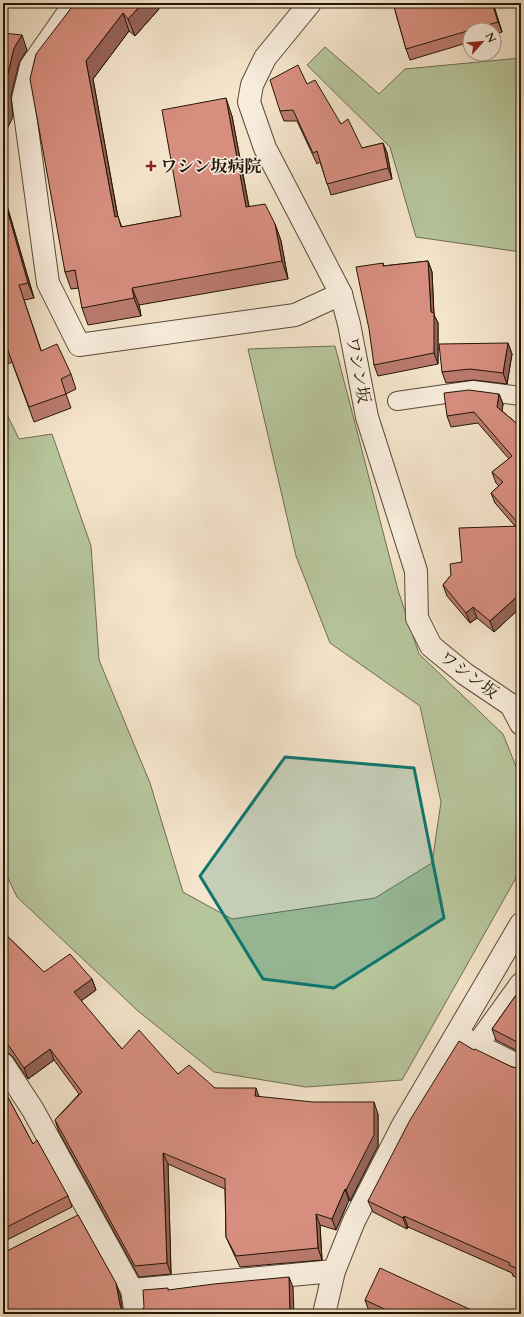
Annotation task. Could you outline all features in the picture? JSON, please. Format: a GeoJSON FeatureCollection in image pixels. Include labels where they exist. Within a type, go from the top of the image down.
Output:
{"type":"FeatureCollection","features":[{"type":"Feature","properties":{"kind":"street"},"geometry":{"type":"LineString","coordinates":[[76,3],[31,66],[23,99],[48,283],[79,345],[295,315],[341,294]]}},
{"type":"Feature","properties":{"kind":"street","name":"ワシン坂"},"geometry":{"type":"LineString","coordinates":[[310,3],[265,58],[252,85],[249,102],[265,148],[341,294],[349,324],[367,417],[416,571],[417,618],[431,646],[465,674],[511,705],[521,724]]}},
{"type":"Feature","properties":{"kind":"street"},"geometry":{"type":"LineString","coordinates":[[324,1314],[334,1271],[354,1221],[403,1125],[521,924]]}},
{"type":"Feature","properties":{"kind":"street"},"geometry":{"type":"LineString","coordinates":[[477,1045],[521,984]]}},
{"type":"Feature","properties":{"kind":"street"},"geometry":{"type":"LineString","coordinates":[[456,1035],[521,1067]]}},
{"type":"Feature","properties":{"kind":"street"},"geometry":{"type":"LineString","coordinates":[[3,1064],[32,1110],[81,1215],[132,1290],[136,1314]]}},
{"type":"Feature","properties":{"kind":"street"},"geometry":{"type":"LineString","coordinates":[[132,1290],[334,1271]]}},
{"type":"Feature","properties":{"kind":"lane"},"geometry":{"type":"LineString","coordinates":[[397,401],[473,390],[521,396]]}},
{"type":"Feature","properties":{"kind":"highlighted area"},"geometry":{"type":"Polygon","coordinates":[[[285,757],[414,768],[444,918],[334,988],[263,979],[200,876],[285,757]]]}},
{"type":"Feature","properties":{"kind":"green space"},"geometry":{"type":"Polygon","coordinates":[[[325,47],[379,94],[405,69],[479,62],[502,62],[502,60],[521,58],[521,252],[416,237],[390,147],[307,65],[325,47]]]}},
{"type":"Feature","properties":{"kind":"green space"},"geometry":{"type":"Polygon","coordinates":[[[335,346],[398,590],[419,654],[503,734],[521,779],[521,869],[402,1080],[306,1087],[214,1072],[138,1011],[17,897],[3,868],[3,406],[19,439],[52,434],[91,546],[99,660],[150,783],[183,892],[232,919],[375,898],[432,863],[441,802],[420,706],[330,643],[296,556],[248,349],[335,346]]]}},
{"type":"Feature","properties":{"kind":"building","name":"ワシン坂病院"},"geometry":{"type":"Polygon","coordinates":[[[75,3],[143,3],[128,19],[123,13],[86,61],[115,217],[118,216],[121,227],[181,216],[162,110],[226,98],[246,207],[265,204],[275,224],[282,261],[132,288],[134,298],[82,308],[75,270],[65,272],[30,79],[36,54],[75,3]]]}},
{"type":"Feature","properties":{"kind":"building"},"geometry":{"type":"Polygon","coordinates":[[[393,3],[492,3],[498,22],[462,22],[462,33],[406,49],[393,3]]]}},
{"type":"Feature","properties":{"kind":"building"},"geometry":{"type":"Polygon","coordinates":[[[3,33],[22,35],[14,48],[6,82],[7,102],[3,111],[3,33]]]}},
{"type":"Feature","properties":{"kind":"building"},"geometry":{"type":"Polygon","coordinates":[[[298,65],[307,84],[315,80],[341,124],[348,119],[362,148],[383,143],[388,168],[327,184],[317,151],[313,153],[293,110],[280,111],[270,80],[298,65]]]}},
{"type":"Feature","properties":{"kind":"building"},"geometry":{"type":"Polygon","coordinates":[[[3,195],[28,283],[19,285],[41,351],[57,344],[71,374],[61,379],[66,394],[29,407],[7,348],[3,349],[3,195]]]}},
{"type":"Feature","properties":{"kind":"building"},"geometry":{"type":"Polygon","coordinates":[[[428,261],[431,312],[434,313],[434,353],[374,365],[369,329],[356,267],[383,263],[383,266],[428,261]]]}},
{"type":"Feature","properties":{"kind":"building"},"geometry":{"type":"Polygon","coordinates":[[[508,343],[503,373],[470,369],[442,372],[439,344],[508,343]]]}},
{"type":"Feature","properties":{"kind":"building"},"geometry":{"type":"Polygon","coordinates":[[[469,390],[499,394],[497,407],[521,427],[521,526],[491,493],[503,482],[492,472],[512,456],[474,412],[447,416],[444,393],[469,390]]]}},
{"type":"Feature","properties":{"kind":"building"},"geometry":{"type":"Polygon","coordinates":[[[521,526],[521,593],[490,621],[473,607],[466,613],[443,585],[451,575],[450,564],[462,562],[459,528],[521,526]]]}},
{"type":"Feature","properties":{"kind":"building"},"geometry":{"type":"Polygon","coordinates":[[[3,932],[44,972],[70,954],[92,979],[74,992],[122,1049],[139,1030],[178,1074],[189,1065],[215,1088],[256,1088],[255,1096],[313,1102],[374,1102],[374,1135],[346,1190],[345,1189],[332,1219],[316,1214],[318,1248],[236,1256],[226,1237],[225,1179],[163,1153],[167,1263],[135,1266],[55,1120],[82,1092],[50,1049],[24,1068],[9,1046],[3,1041],[3,932]]]}},
{"type":"Feature","properties":{"kind":"building"},"geometry":{"type":"Polygon","coordinates":[[[521,988],[521,1044],[492,1029],[521,988]]]}},
{"type":"Feature","properties":{"kind":"building"},"geometry":{"type":"Polygon","coordinates":[[[459,1041],[474,1050],[475,1049],[512,1067],[521,1067],[521,1270],[509,1265],[510,1263],[404,1216],[403,1218],[368,1201],[410,1120],[459,1041]]]}},
{"type":"Feature","properties":{"kind":"building"},"geometry":{"type":"Polygon","coordinates":[[[3,1088],[33,1144],[37,1140],[68,1196],[3,1229],[3,1088]]]}},
{"type":"Feature","properties":{"kind":"building"},"geometry":{"type":"Polygon","coordinates":[[[78,1215],[116,1283],[120,1305],[122,1311],[126,1314],[3,1314],[3,1253],[78,1215]]]}},
{"type":"Feature","properties":{"kind":"building"},"geometry":{"type":"Polygon","coordinates":[[[380,1268],[480,1314],[395,1314],[365,1300],[380,1268]]]}},
{"type":"Feature","properties":{"kind":"building"},"geometry":{"type":"Polygon","coordinates":[[[289,1277],[290,1314],[137,1314],[140,1313],[144,1307],[143,1290],[168,1288],[168,1290],[289,1277]]]}},
{"type":"Feature","properties":{"kind":"place","name":"ワシン坂病院"},"geometry":{"type":"Point","coordinates":[151,166]}}]}
